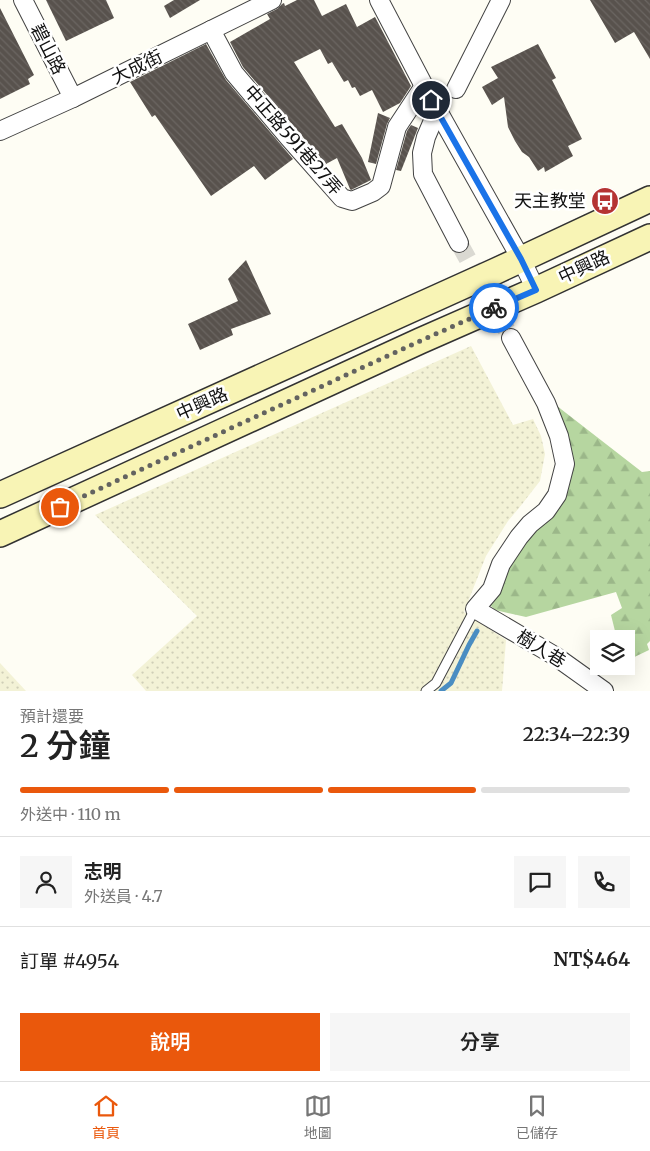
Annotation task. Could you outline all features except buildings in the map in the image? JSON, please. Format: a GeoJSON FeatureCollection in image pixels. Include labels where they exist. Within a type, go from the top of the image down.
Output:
{"type":"FeatureCollection","features":[{"type":"Feature","properties":{"kind":"street","name":"碧山路"},"geometry":{"type":"LineString","coordinates":[[23,0],[73,98]]}},
{"type":"Feature","properties":{"kind":"street","name":"大成街"},"geometry":{"type":"LineString","coordinates":[[0,130],[73,98],[272,0]]}},
{"type":"Feature","properties":{"kind":"street"},"geometry":{"type":"LineString","coordinates":[[379,0],[439,114],[521,259],[536,290]]}},
{"type":"Feature","properties":{"kind":"street"},"geometry":{"type":"LineString","coordinates":[[456,89],[502,0]]}},
{"type":"Feature","properties":{"kind":"street","name":"中正路591巷27弄"},"geometry":{"type":"LineString","coordinates":[[210,30],[234,73],[342,198],[352,201],[373,192],[381,186],[396,127],[424,86]]}},
{"type":"Feature","properties":{"kind":"street"},"geometry":{"type":"LineString","coordinates":[[439,114],[426,136],[422,153],[423,174],[459,243]]}},
{"type":"Feature","properties":{"kind":"street","name":"中興路"},"geometry":{"type":"LineString","coordinates":[[0,495],[650,199]]}},
{"type":"Feature","properties":{"kind":"street","name":"中興路"},"geometry":{"type":"LineString","coordinates":[[0,534],[650,237]]}},
{"type":"Feature","properties":{"kind":"street"},"geometry":{"type":"LineString","coordinates":[[475,609],[492,590],[502,564],[514,544],[530,524],[546,511],[557,495],[565,464],[559,436],[546,403],[511,338]]}},
{"type":"Feature","properties":{"kind":"street","name":"樹人巷"},"geometry":{"type":"LineString","coordinates":[[475,609],[555,656],[604,691]]}},
{"type":"Feature","properties":{"kind":"lane"},"geometry":{"type":"LineString","coordinates":[[426,691],[436,683],[475,609]]}},
{"type":"Feature","properties":{"kind":"green space"},"geometry":{"type":"Polygon","coordinates":[[[471,346],[513,425],[533,419],[541,436],[545,454],[540,481],[508,521],[486,556],[464,612],[506,640],[502,691],[146,691],[132,675],[197,616],[95,515],[471,346]]]}},
{"type":"Feature","properties":{"kind":"green space"},"geometry":{"type":"Polygon","coordinates":[[[548,399],[642,472],[650,471],[650,641],[647,644],[649,650],[635,657],[635,630],[615,630],[611,615],[622,608],[616,592],[526,617],[495,610],[486,601],[563,474],[548,399]]]}},
{"type":"Feature","properties":{"kind":"green space"},"geometry":{"type":"Polygon","coordinates":[[[0,663],[26,691],[0,691],[0,663]]]}},
{"type":"Feature","properties":{"kind":"waterway"},"geometry":{"type":"LineString","coordinates":[[441,691],[451,683],[477,631]]}},
{"type":"Feature","properties":{"kind":"tunnel"},"geometry":{"type":"LineString","coordinates":[[459,243],[511,338]]}},
{"type":"Feature","properties":{"kind":"way so far"},"geometry":{"type":"LineString","coordinates":[[60,507],[494,308]]}},
{"type":"Feature","properties":{"kind":"place","name":"天主教堂"},"geometry":{"type":"Point","coordinates":[605,201]}},
{"type":"Feature","properties":{"kind":"route"},"geometry":{"type":"LineString","coordinates":[[431,100],[521,259],[536,290],[494,308]]}}]}
